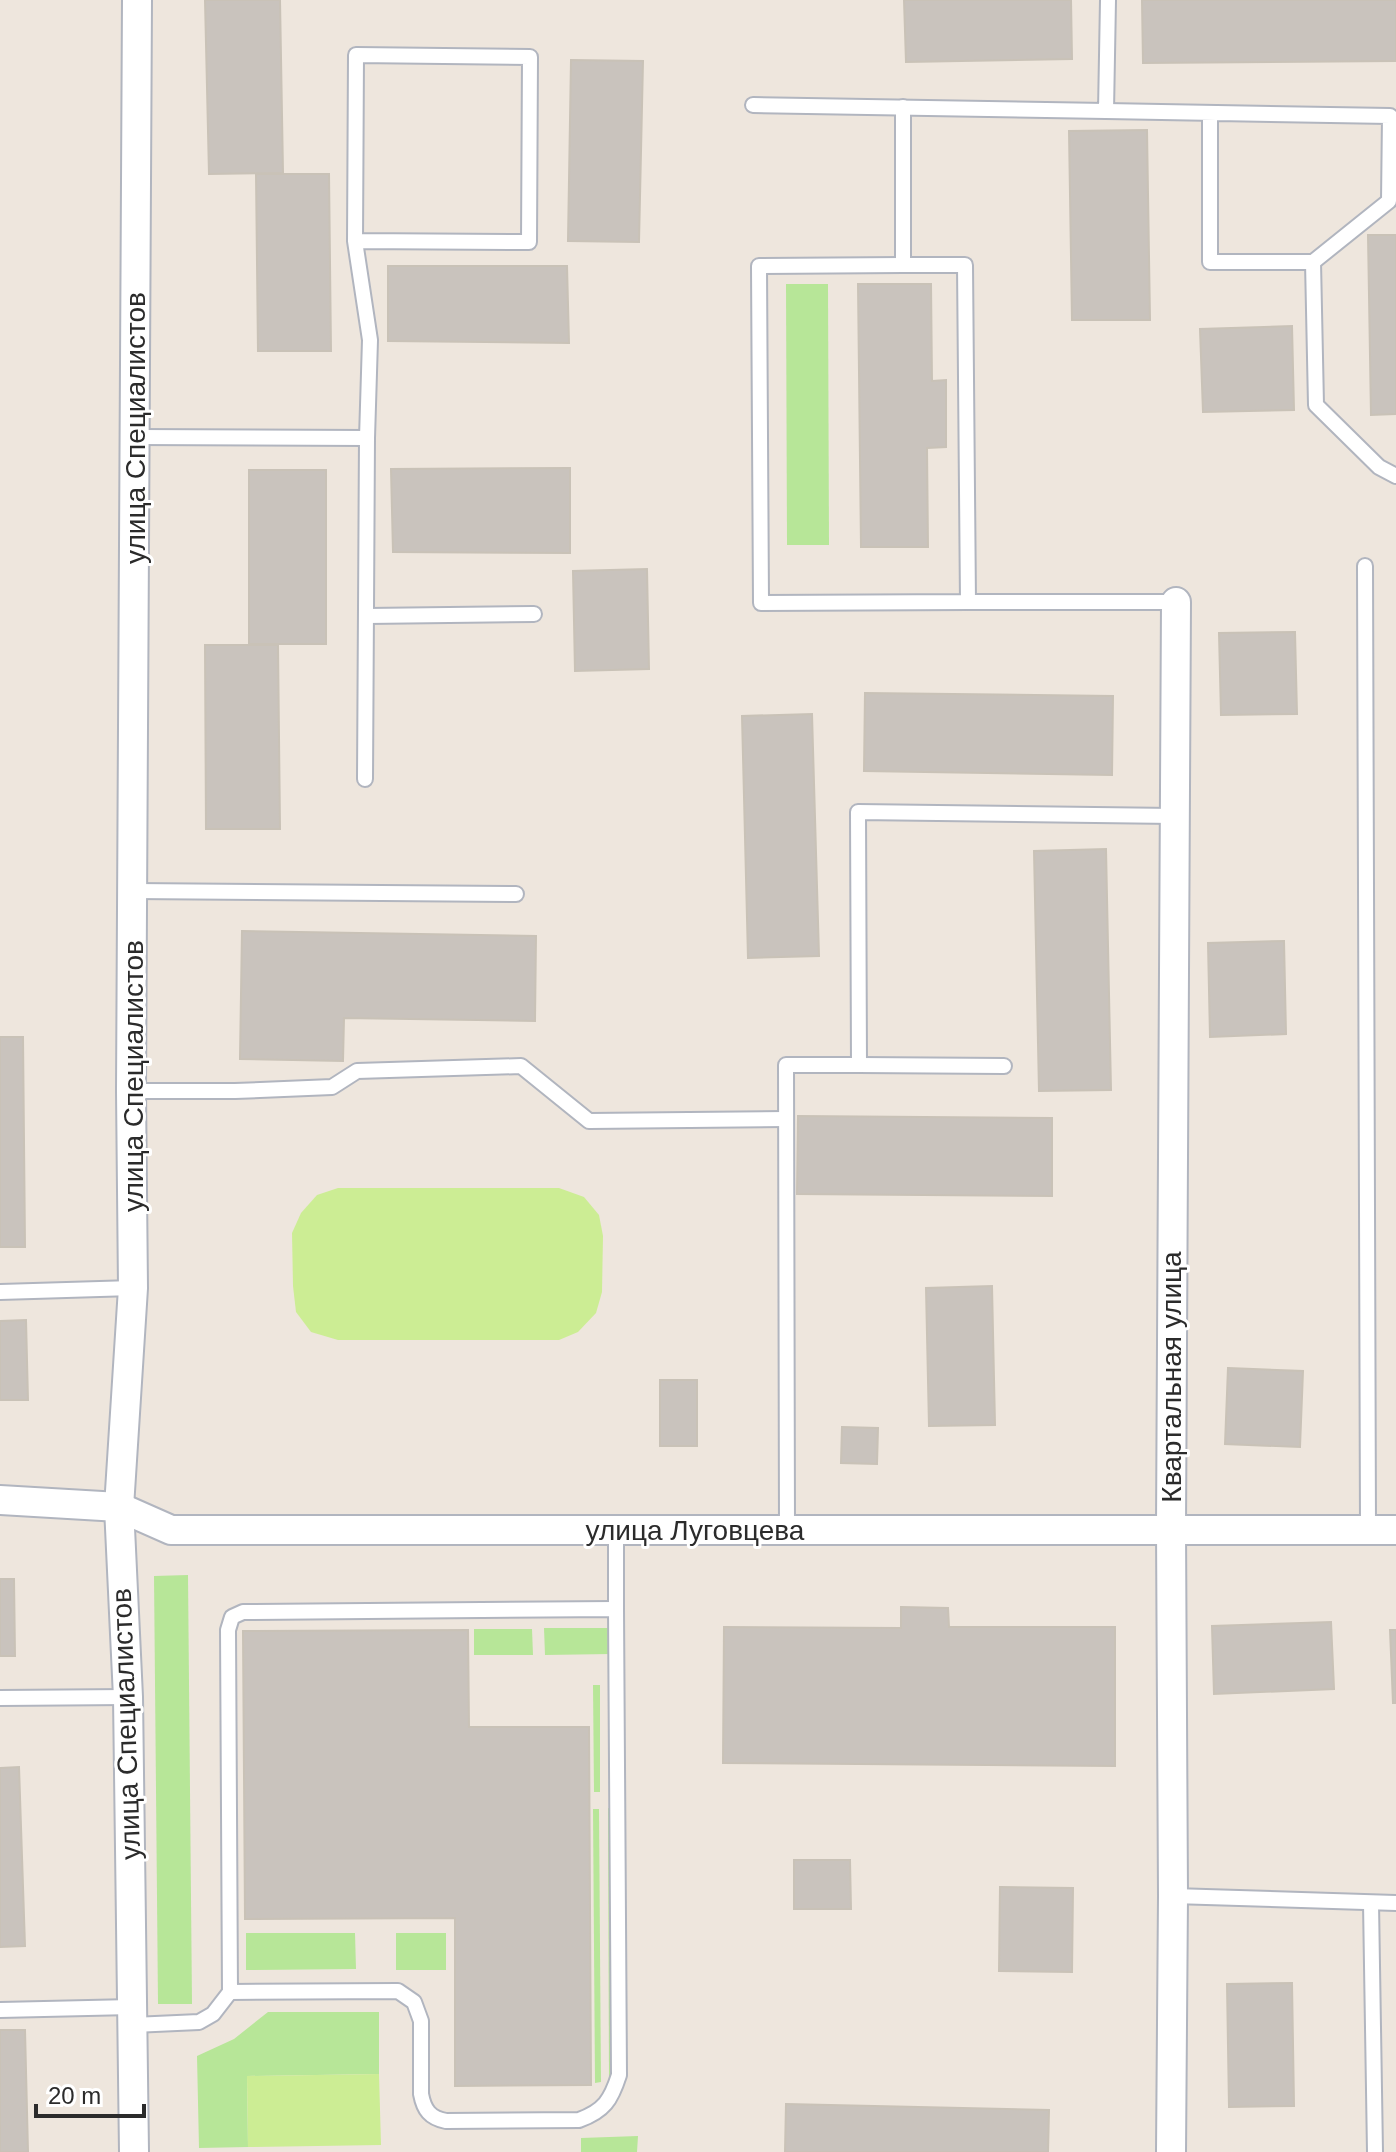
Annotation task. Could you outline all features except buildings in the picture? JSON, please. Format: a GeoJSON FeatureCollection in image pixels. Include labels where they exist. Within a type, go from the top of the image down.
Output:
{"type":"FeatureCollection","features":[{"type":"Feature","properties":{"kind":"street","name":"улица Специалистов"},"geometry":{"type":"LineString","coordinates":[[134,2152],[128,1697],[119,1507],[133,1288],[131,1091],[137,0]]}},
{"type":"Feature","properties":{"kind":"street","name":"Квартальная улица"},"geometry":{"type":"LineString","coordinates":[[1171,2152],[1176,602]]}},
{"type":"Feature","properties":{"kind":"street","name":"улица Луговцева"},"geometry":{"type":"LineString","coordinates":[[0,1500],[119,1507],[171,1530],[1396,1530]]}},
{"type":"Feature","properties":{"kind":"lane"},"geometry":{"type":"LineString","coordinates":[[1106,111],[1108,0]]}},
{"type":"Feature","properties":{"kind":"lane"},"geometry":{"type":"LineString","coordinates":[[355,241],[529,242],[530,57],[356,55],[355,241],[370,340],[365,779]]}},
{"type":"Feature","properties":{"kind":"lane"},"geometry":{"type":"LineString","coordinates":[[753,105],[1390,116],[1389,201],[1313,262],[1210,262],[1210,113]]}},
{"type":"Feature","properties":{"kind":"lane"},"geometry":{"type":"LineString","coordinates":[[903,107],[903,265]]}},
{"type":"Feature","properties":{"kind":"lane"},"geometry":{"type":"LineString","coordinates":[[1313,262],[1316,405],[1379,467],[1396,476]]}},
{"type":"Feature","properties":{"kind":"lane"},"geometry":{"type":"LineString","coordinates":[[968,602],[965,265],[759,266],[761,603],[1176,602]]}},
{"type":"Feature","properties":{"kind":"lane"},"geometry":{"type":"LineString","coordinates":[[136,437],[367,438]]}},
{"type":"Feature","properties":{"kind":"lane"},"geometry":{"type":"LineString","coordinates":[[1365,566],[1368,1530]]}},
{"type":"Feature","properties":{"kind":"lane"},"geometry":{"type":"LineString","coordinates":[[367,616],[534,614]]}},
{"type":"Feature","properties":{"kind":"lane"},"geometry":{"type":"LineString","coordinates":[[859,1065],[858,812],[1174,816]]}},
{"type":"Feature","properties":{"kind":"lane"},"geometry":{"type":"LineString","coordinates":[[133,891],[516,894]]}},
{"type":"Feature","properties":{"kind":"lane"},"geometry":{"type":"LineString","coordinates":[[787,1530],[786,1065],[1004,1066]]}},
{"type":"Feature","properties":{"kind":"lane"},"geometry":{"type":"LineString","coordinates":[[131,1091],[332,1087],[357,1071],[521,1066],[589,1121],[786,1119]]}},
{"type":"Feature","properties":{"kind":"lane"},"geometry":{"type":"LineString","coordinates":[[0,1292],[133,1288]]}},
{"type":"Feature","properties":{"kind":"lane"},"geometry":{"type":"LineString","coordinates":[[230,1992],[398,1991],[414,2002],[421,2021],[421,2094],[429,2114],[436,2119],[579,2120],[594,2114],[606,2104],[619,2075],[616,1530]]}},
{"type":"Feature","properties":{"kind":"lane"},"geometry":{"type":"LineString","coordinates":[[0,2010],[199,2022],[213,2014],[230,1992],[228,1630],[232,1617],[243,1612],[616,1609]]}},
{"type":"Feature","properties":{"kind":"lane"},"geometry":{"type":"LineString","coordinates":[[0,1698],[128,1697]]}},
{"type":"Feature","properties":{"kind":"lane"},"geometry":{"type":"LineString","coordinates":[[1173,1896],[1396,1903]]}},
{"type":"Feature","properties":{"kind":"lane"},"geometry":{"type":"LineString","coordinates":[[1371,1903],[1375,2152]]}},
{"type":"Feature","properties":{"kind":"green space"},"geometry":{"type":"Polygon","coordinates":[[[786,284],[828,284],[829,545],[787,545],[786,284]]]}},
{"type":"Feature","properties":{"kind":"green space"},"geometry":{"type":"Polygon","coordinates":[[[338,1188],[559,1188],[584,1197],[599,1215],[603,1236],[602,1292],[596,1313],[578,1332],[559,1340],[338,1340],[311,1332],[296,1312],[292,1233],[301,1213],[317,1195],[338,1188]]]}},
{"type":"Feature","properties":{"kind":"green space"},"geometry":{"type":"Polygon","coordinates":[[[188,1575],[192,2004],[158,2004],[154,1576],[188,1575]]]}},
{"type":"Feature","properties":{"kind":"green space"},"geometry":{"type":"Polygon","coordinates":[[[544,1628],[610,1628],[611,1654],[545,1655],[544,1628]]]}},
{"type":"Feature","properties":{"kind":"green space"},"geometry":{"type":"Polygon","coordinates":[[[474,1629],[532,1629],[533,1655],[474,1655],[474,1629]]]}},
{"type":"Feature","properties":{"kind":"green space"},"geometry":{"type":"Polygon","coordinates":[[[593,1685],[600,1685],[600,1792],[594,1792],[593,1685]]]}},
{"type":"Feature","properties":{"kind":"green space"},"geometry":{"type":"Polygon","coordinates":[[[608,1808],[613,1809],[615,2065],[609,2086],[608,1808]]]}},
{"type":"Feature","properties":{"kind":"green space"},"geometry":{"type":"Polygon","coordinates":[[[593,1809],[599,1809],[601,2082],[595,2083],[593,1809]]]}},
{"type":"Feature","properties":{"kind":"green space"},"geometry":{"type":"Polygon","coordinates":[[[246,1933],[355,1933],[356,1969],[246,1970],[246,1933]]]}},
{"type":"Feature","properties":{"kind":"green space"},"geometry":{"type":"Polygon","coordinates":[[[396,1933],[446,1933],[446,1970],[396,1970],[396,1933]]]}},
{"type":"Feature","properties":{"kind":"green space"},"geometry":{"type":"Polygon","coordinates":[[[268,2012],[379,2012],[379,2074],[247,2076],[248,2147],[199,2148],[197,2056],[234,2039],[268,2012]]]}},
{"type":"Feature","properties":{"kind":"green space"},"geometry":{"type":"Polygon","coordinates":[[[379,2074],[381,2145],[248,2147],[247,2076],[379,2074]]]}},
{"type":"Feature","properties":{"kind":"green space"},"geometry":{"type":"Polygon","coordinates":[[[638,2136],[637,2152],[581,2152],[581,2138],[638,2136]]]}}]}
